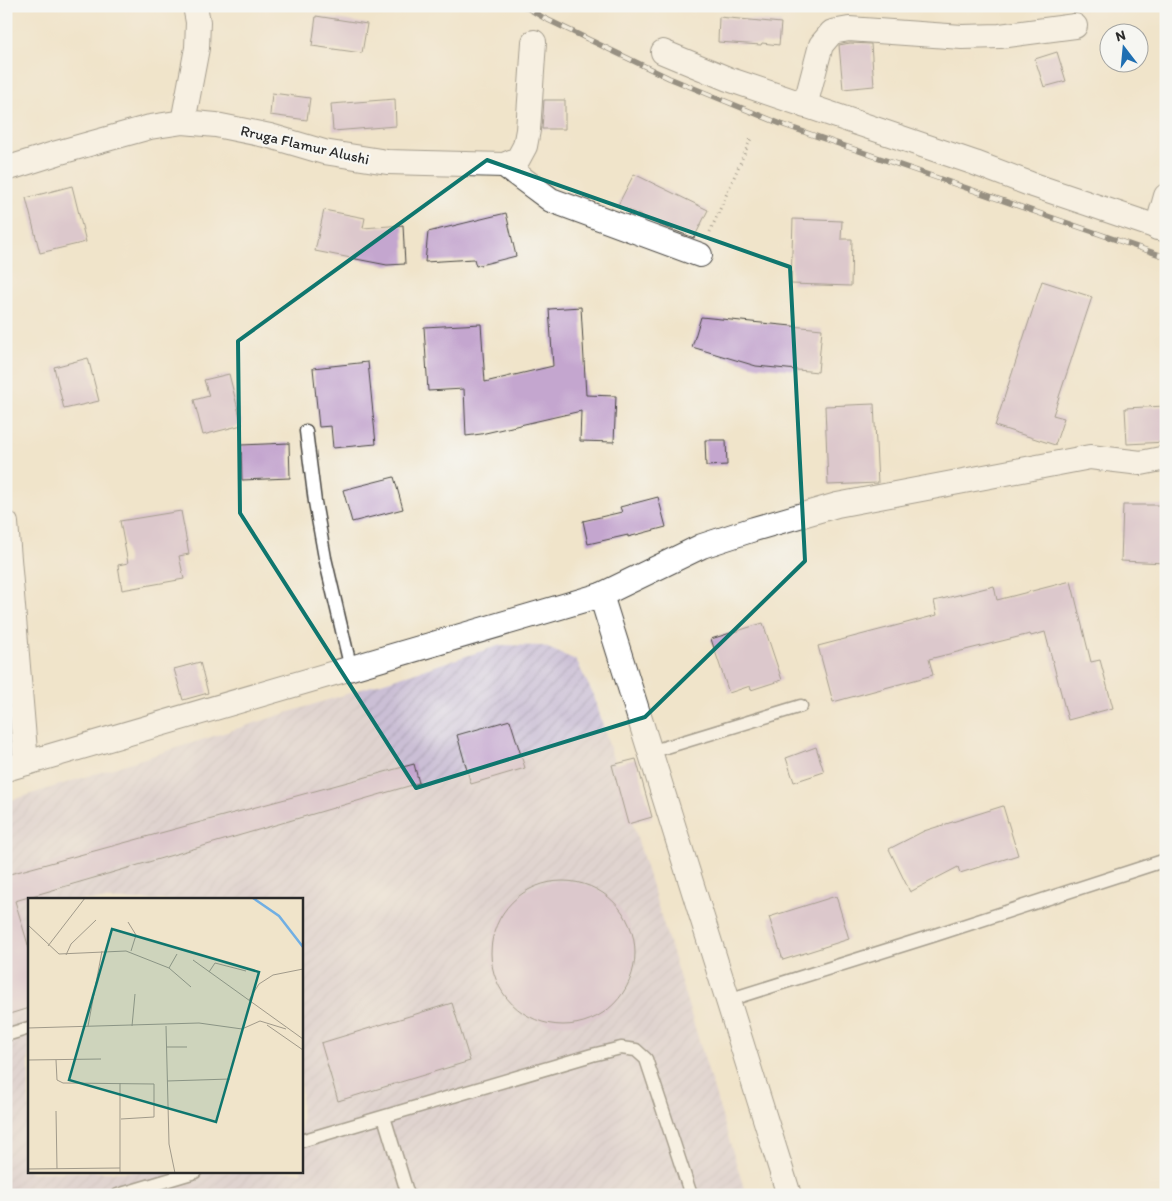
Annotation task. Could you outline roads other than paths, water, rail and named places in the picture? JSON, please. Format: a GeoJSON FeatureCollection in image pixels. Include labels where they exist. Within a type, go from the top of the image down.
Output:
{"type":"FeatureCollection","features":[{"type":"Feature","properties":{"kind":"street"},"geometry":{"type":"LineString","coordinates":[[183,122],[197,48],[198,22],[195,6]]}},
{"type":"Feature","properties":{"kind":"street"},"geometry":{"type":"LineString","coordinates":[[805,106],[820,45],[832,32],[849,29],[962,38],[1000,36],[1075,26]]}},
{"type":"Feature","properties":{"kind":"street"},"geometry":{"type":"LineString","coordinates":[[504,165],[518,159],[525,146],[528,130],[534,42]]}},
{"type":"Feature","properties":{"kind":"street"},"geometry":{"type":"LineString","coordinates":[[663,52],[728,79],[1161,229],[1166,196]]}},
{"type":"Feature","properties":{"kind":"street","name":"Rruga Flamur Alushi"},"geometry":{"type":"LineString","coordinates":[[6,169],[150,127],[183,122],[216,125],[270,136],[324,152],[387,162],[504,165]]}},
{"type":"Feature","properties":{"kind":"street"},"geometry":{"type":"LineString","coordinates":[[504,165],[551,200],[700,256]]}},
{"type":"Feature","properties":{"kind":"street"},"geometry":{"type":"LineString","coordinates":[[6,523],[16,766],[601,595],[702,546],[837,505],[1090,457],[1141,463],[1166,458]]}},
{"type":"Feature","properties":{"kind":"street"},"geometry":{"type":"LineString","coordinates":[[601,595],[789,1195]]}},
{"type":"Feature","properties":{"kind":"lane"},"geometry":{"type":"LineString","coordinates":[[306,431],[315,502],[325,558],[351,669]]}},
{"type":"Feature","properties":{"kind":"lane"},"geometry":{"type":"LineString","coordinates":[[650,752],[801,706]]}},
{"type":"Feature","properties":{"kind":"lane"},"geometry":{"type":"LineString","coordinates":[[728,1000],[1166,860]]}},
{"type":"Feature","properties":{"kind":"lane"},"geometry":{"type":"LineString","coordinates":[[6,1035],[28,1028]]}},
{"type":"Feature","properties":{"kind":"lane"},"geometry":{"type":"LineString","coordinates":[[302,1141],[592,1055],[621,1048],[636,1050],[646,1059],[691,1195]]}},
{"type":"Feature","properties":{"kind":"lane"},"geometry":{"type":"LineString","coordinates":[[384,1117],[408,1195]]}},
{"type":"Feature","properties":{"kind":"lane"},"geometry":{"type":"LineString","coordinates":[[118,1195],[188,1174]]}},
{"type":"Feature","properties":{"kind":"railway"},"geometry":{"type":"LineString","coordinates":[[524,6],[544,18],[669,78],[781,124],[1166,257]]}}]}
